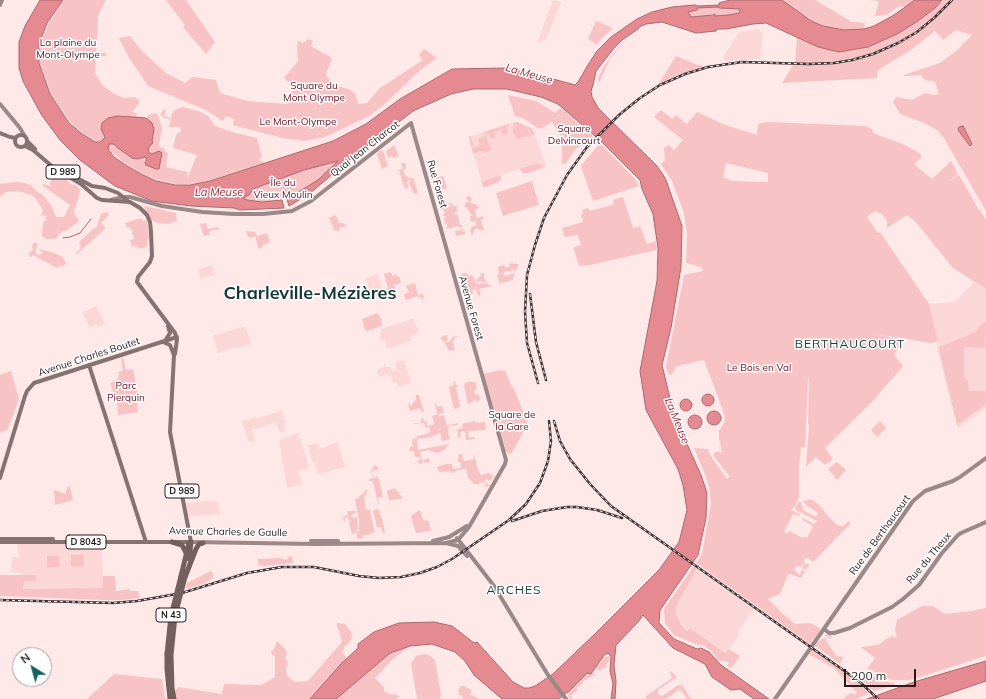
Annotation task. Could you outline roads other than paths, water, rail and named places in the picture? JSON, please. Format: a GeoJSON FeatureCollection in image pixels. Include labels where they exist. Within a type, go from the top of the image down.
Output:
{"type":"FeatureCollection","features":[{"type":"Feature","properties":{"kind":"highway","name":"N 43"},"geometry":{"type":"LineString","coordinates":[[183,577],[186,554],[190,541]]}},
{"type":"Feature","properties":{"kind":"highway","name":"N 43"},"geometry":{"type":"LineString","coordinates":[[170,699],[167,669],[171,616],[183,577],[190,541]]}},
{"type":"Feature","properties":{"kind":"highway"},"geometry":{"type":"LineString","coordinates":[[172,542],[182,545],[186,554]]}},
{"type":"Feature","properties":{"kind":"highway"},"geometry":{"type":"LineString","coordinates":[[183,577],[197,546],[203,543]]}},
{"type":"Feature","properties":{"kind":"highway","name":"N 43"},"geometry":{"type":"LineString","coordinates":[[169,654],[174,699]]}},
{"type":"Feature","properties":{"kind":"main road"},"geometry":{"type":"LineString","coordinates":[[0,5],[2,0]]}},
{"type":"Feature","properties":{"kind":"main road"},"geometry":{"type":"LineString","coordinates":[[0,104],[16,124],[20,132],[18,138],[18,146],[23,147],[28,142],[27,138],[18,138],[7,136],[0,133]]}},
{"type":"Feature","properties":{"kind":"main road","name":"Quai Jean Charcot"},"geometry":{"type":"LineString","coordinates":[[144,201],[162,206],[202,212],[242,214],[288,212],[311,200],[411,123]]}},
{"type":"Feature","properties":{"kind":"main road","name":"Rue Forest"},"geometry":{"type":"LineString","coordinates":[[411,123],[447,250]]}},
{"type":"Feature","properties":{"kind":"main road","name":"D 989"},"geometry":{"type":"LineString","coordinates":[[28,142],[55,166],[88,184],[144,201]]}},
{"type":"Feature","properties":{"kind":"main road","name":"D 989"},"geometry":{"type":"LineString","coordinates":[[25,146],[33,150],[54,168],[81,184],[100,199],[108,201],[123,197],[144,201]]}},
{"type":"Feature","properties":{"kind":"main road"},"geometry":{"type":"LineString","coordinates":[[118,193],[128,202],[140,208],[147,215],[150,222],[152,256],[150,262],[138,277],[137,282],[172,328],[176,337],[174,357]]}},
{"type":"Feature","properties":{"kind":"main road"},"geometry":{"type":"LineString","coordinates":[[108,201],[128,202]]}},
{"type":"Feature","properties":{"kind":"main road","name":"Avenue Forest"},"geometry":{"type":"LineString","coordinates":[[447,250],[480,372],[506,459],[505,464],[472,521]]}},
{"type":"Feature","properties":{"kind":"main road"},"geometry":{"type":"LineString","coordinates":[[164,318],[170,330],[168,337],[164,341],[171,346],[174,351],[174,357]]}},
{"type":"Feature","properties":{"kind":"main road","name":"Avenue Charles Boutet"},"geometry":{"type":"LineString","coordinates":[[0,478],[23,402],[30,387],[39,381],[176,337]]}},
{"type":"Feature","properties":{"kind":"main road","name":"D 989"},"geometry":{"type":"LineString","coordinates":[[174,357],[170,432],[190,541]]}},
{"type":"Feature","properties":{"kind":"main road"},"geometry":{"type":"LineString","coordinates":[[89,365],[146,541]]}},
{"type":"Feature","properties":{"kind":"main road","name":"Rue de Berthaucourt"},"geometry":{"type":"LineString","coordinates":[[775,699],[913,501],[925,491],[960,477],[986,458]]}},
{"type":"Feature","properties":{"kind":"main road","name":"D 989"},"geometry":{"type":"LineString","coordinates":[[455,537],[472,521]]}},
{"type":"Feature","properties":{"kind":"main road","name":"D 989"},"geometry":{"type":"LineString","coordinates":[[455,537],[466,530],[472,521]]}},
{"type":"Feature","properties":{"kind":"main road","name":"Rue du Theux"},"geometry":{"type":"LineString","coordinates":[[824,630],[834,633],[850,628],[892,608],[919,584],[942,553],[961,533],[986,522]]}},
{"type":"Feature","properties":{"kind":"main road"},"geometry":{"type":"LineString","coordinates":[[455,537],[466,556],[495,592],[547,675],[564,698]]}},
{"type":"Feature","properties":{"kind":"main road"},"geometry":{"type":"LineString","coordinates":[[455,537],[494,586],[547,675]]}},
{"type":"Feature","properties":{"kind":"main road","name":"Avenue Charles de Gaulle"},"geometry":{"type":"LineString","coordinates":[[0,538],[18,540],[146,541],[431,541],[455,537]]}},
{"type":"Feature","properties":{"kind":"main road","name":"Avenue Charles de Gaulle"},"geometry":{"type":"LineString","coordinates":[[444,542],[455,537]]}},
{"type":"Feature","properties":{"kind":"main road","name":"Avenue Charles de Gaulle"},"geometry":{"type":"LineString","coordinates":[[0,542],[18,540]]}},
{"type":"Feature","properties":{"kind":"main road","name":"Avenue Charles de Gaulle"},"geometry":{"type":"LineString","coordinates":[[146,541],[190,541],[203,543],[444,542],[458,546],[466,556]]}},
{"type":"Feature","properties":{"kind":"water","name":"La Meuse"},"geometry":{"type":"Polygon","coordinates":[[[40,0],[63,0],[47,23],[39,44],[39,63],[50,94],[69,123],[82,134],[95,142],[100,142],[105,137],[101,129],[102,123],[108,118],[118,116],[146,118],[152,123],[154,129],[153,142],[148,150],[149,153],[152,154],[159,151],[162,153],[159,169],[146,165],[145,163],[147,159],[145,157],[137,159],[132,158],[114,144],[109,144],[108,149],[114,157],[127,166],[156,181],[175,185],[190,185],[210,181],[333,141],[366,124],[400,99],[452,69],[505,68],[575,85],[597,51],[611,37],[637,19],[652,12],[672,7],[719,5],[719,3],[730,0],[782,0],[811,21],[823,26],[844,30],[864,29],[874,26],[894,15],[915,0],[942,0],[935,8],[897,34],[868,47],[839,52],[818,47],[766,23],[696,33],[662,22],[646,24],[639,27],[614,48],[596,71],[591,91],[592,97],[598,108],[656,165],[662,173],[666,180],[682,226],[681,267],[671,328],[662,365],[674,415],[701,475],[707,493],[706,518],[698,555],[660,610],[659,623],[674,639],[697,649],[701,648],[709,652],[721,665],[769,699],[754,699],[740,689],[731,690],[712,677],[705,664],[673,648],[643,615],[616,645],[614,665],[616,681],[615,699],[611,699],[613,684],[610,671],[611,656],[608,653],[604,655],[591,674],[587,673],[559,699],[502,699],[474,675],[465,661],[455,652],[432,644],[410,646],[390,653],[336,699],[310,699],[341,664],[358,648],[358,644],[374,632],[399,623],[434,622],[452,626],[474,643],[477,642],[513,682],[524,688],[535,686],[553,674],[659,570],[679,542],[687,510],[683,485],[678,469],[646,410],[640,371],[657,281],[658,248],[653,214],[642,189],[640,180],[601,141],[558,104],[541,97],[507,89],[473,89],[451,94],[413,111],[354,156],[309,194],[289,206],[287,199],[318,180],[338,161],[304,170],[253,189],[249,195],[243,198],[262,202],[282,200],[284,208],[240,210],[234,208],[191,206],[152,201],[115,186],[80,160],[60,140],[41,114],[23,81],[19,68],[19,42],[25,26],[40,0]],[[719,7],[697,8],[697,10],[688,12],[691,17],[715,14],[715,16],[728,15],[739,13],[740,11],[740,9],[719,7]]]}},
{"type":"Feature","properties":{"kind":"water"},"geometry":{"type":"Polygon","coordinates":[[[963,126],[972,144],[970,146],[958,130],[959,127],[963,126]]]}},
{"type":"Feature","properties":{"kind":"water"},"geometry":{"type":"Polygon","coordinates":[[[708,394],[712,396],[714,400],[712,404],[708,406],[704,404],[702,400],[704,396],[708,394]]]}},
{"type":"Feature","properties":{"kind":"water"},"geometry":{"type":"Polygon","coordinates":[[[684,399],[688,399],[692,405],[688,411],[684,411],[680,407],[680,403],[684,399]]]}},
{"type":"Feature","properties":{"kind":"water"},"geometry":{"type":"Polygon","coordinates":[[[711,411],[717,411],[721,415],[721,421],[717,425],[711,425],[707,421],[707,415],[711,411]]]}},
{"type":"Feature","properties":{"kind":"water"},"geometry":{"type":"Polygon","coordinates":[[[692,415],[698,415],[702,419],[702,425],[698,429],[692,429],[688,425],[688,419],[692,415]]]}},
{"type":"Feature","properties":{"kind":"water"},"geometry":{"type":"Polygon","coordinates":[[[986,661],[986,681],[933,699],[867,699],[914,682],[986,661]]]}},
{"type":"Feature","properties":{"kind":"waterway"},"geometry":{"type":"LineString","coordinates":[[63,238],[80,233],[91,219]]}},
{"type":"Feature","properties":{"kind":"railway"},"geometry":{"type":"LineString","coordinates":[[538,383],[527,343],[525,312],[527,275],[535,245],[544,218],[567,175],[587,147],[619,115],[640,98],[660,85],[685,74],[708,67],[742,62],[809,64],[834,63],[873,54],[898,43],[917,32],[952,0]]}},
{"type":"Feature","properties":{"kind":"railway"},"geometry":{"type":"LineString","coordinates":[[530,294],[536,342],[546,380]]}},
{"type":"Feature","properties":{"kind":"railway"},"geometry":{"type":"LineString","coordinates":[[0,600],[113,603],[137,601],[182,593],[247,573],[282,567],[314,567],[359,576],[379,578],[401,577],[420,573],[437,567],[452,559],[509,520],[526,504],[540,483],[548,461],[551,441],[549,421]]}},
{"type":"Feature","properties":{"kind":"railway"},"geometry":{"type":"LineString","coordinates":[[554,421],[560,441],[570,459],[590,484],[611,506],[846,672],[861,683],[878,699]]}},
{"type":"Feature","properties":{"kind":"railway"},"geometry":{"type":"LineString","coordinates":[[512,521],[542,511],[567,507],[597,510],[622,518]]}},
{"type":"Feature","properties":{"kind":"district","name":"Charleville-Mézières"},"geometry":{"type":"Point","coordinates":[310,294]}},
{"type":"Feature","properties":{"kind":"district","name":"BERTHAUCOURT"},"geometry":{"type":"Point","coordinates":[850,344]}},
{"type":"Feature","properties":{"kind":"district","name":"ARCHES"},"geometry":{"type":"Point","coordinates":[514,590]}},
{"type":"Feature","properties":{"kind":"park label","name":"La plaine du Mont-Olympe"},"geometry":{"type":"Point","coordinates":[68,48]}},
{"type":"Feature","properties":{"kind":"park label","name":"Square du Mont Olympe"},"geometry":{"type":"Point","coordinates":[314,92]}},
{"type":"Feature","properties":{"kind":"park label","name":"Le Mont-Olympe"},"geometry":{"type":"Point","coordinates":[298,122]}},
{"type":"Feature","properties":{"kind":"park label","name":"Square Delvincourt"},"geometry":{"type":"Point","coordinates":[574,134]}},
{"type":"Feature","properties":{"kind":"park label","name":"Île du Vieux Moulin"},"geometry":{"type":"Point","coordinates":[283,188]}},
{"type":"Feature","properties":{"kind":"park label","name":"Le Bois en Val"},"geometry":{"type":"Point","coordinates":[759,368]}},
{"type":"Feature","properties":{"kind":"park label","name":"Parc Pierquin"},"geometry":{"type":"Point","coordinates":[126,392]}},
{"type":"Feature","properties":{"kind":"park label","name":"Square de la Gare"},"geometry":{"type":"Point","coordinates":[512,420]}}]}
